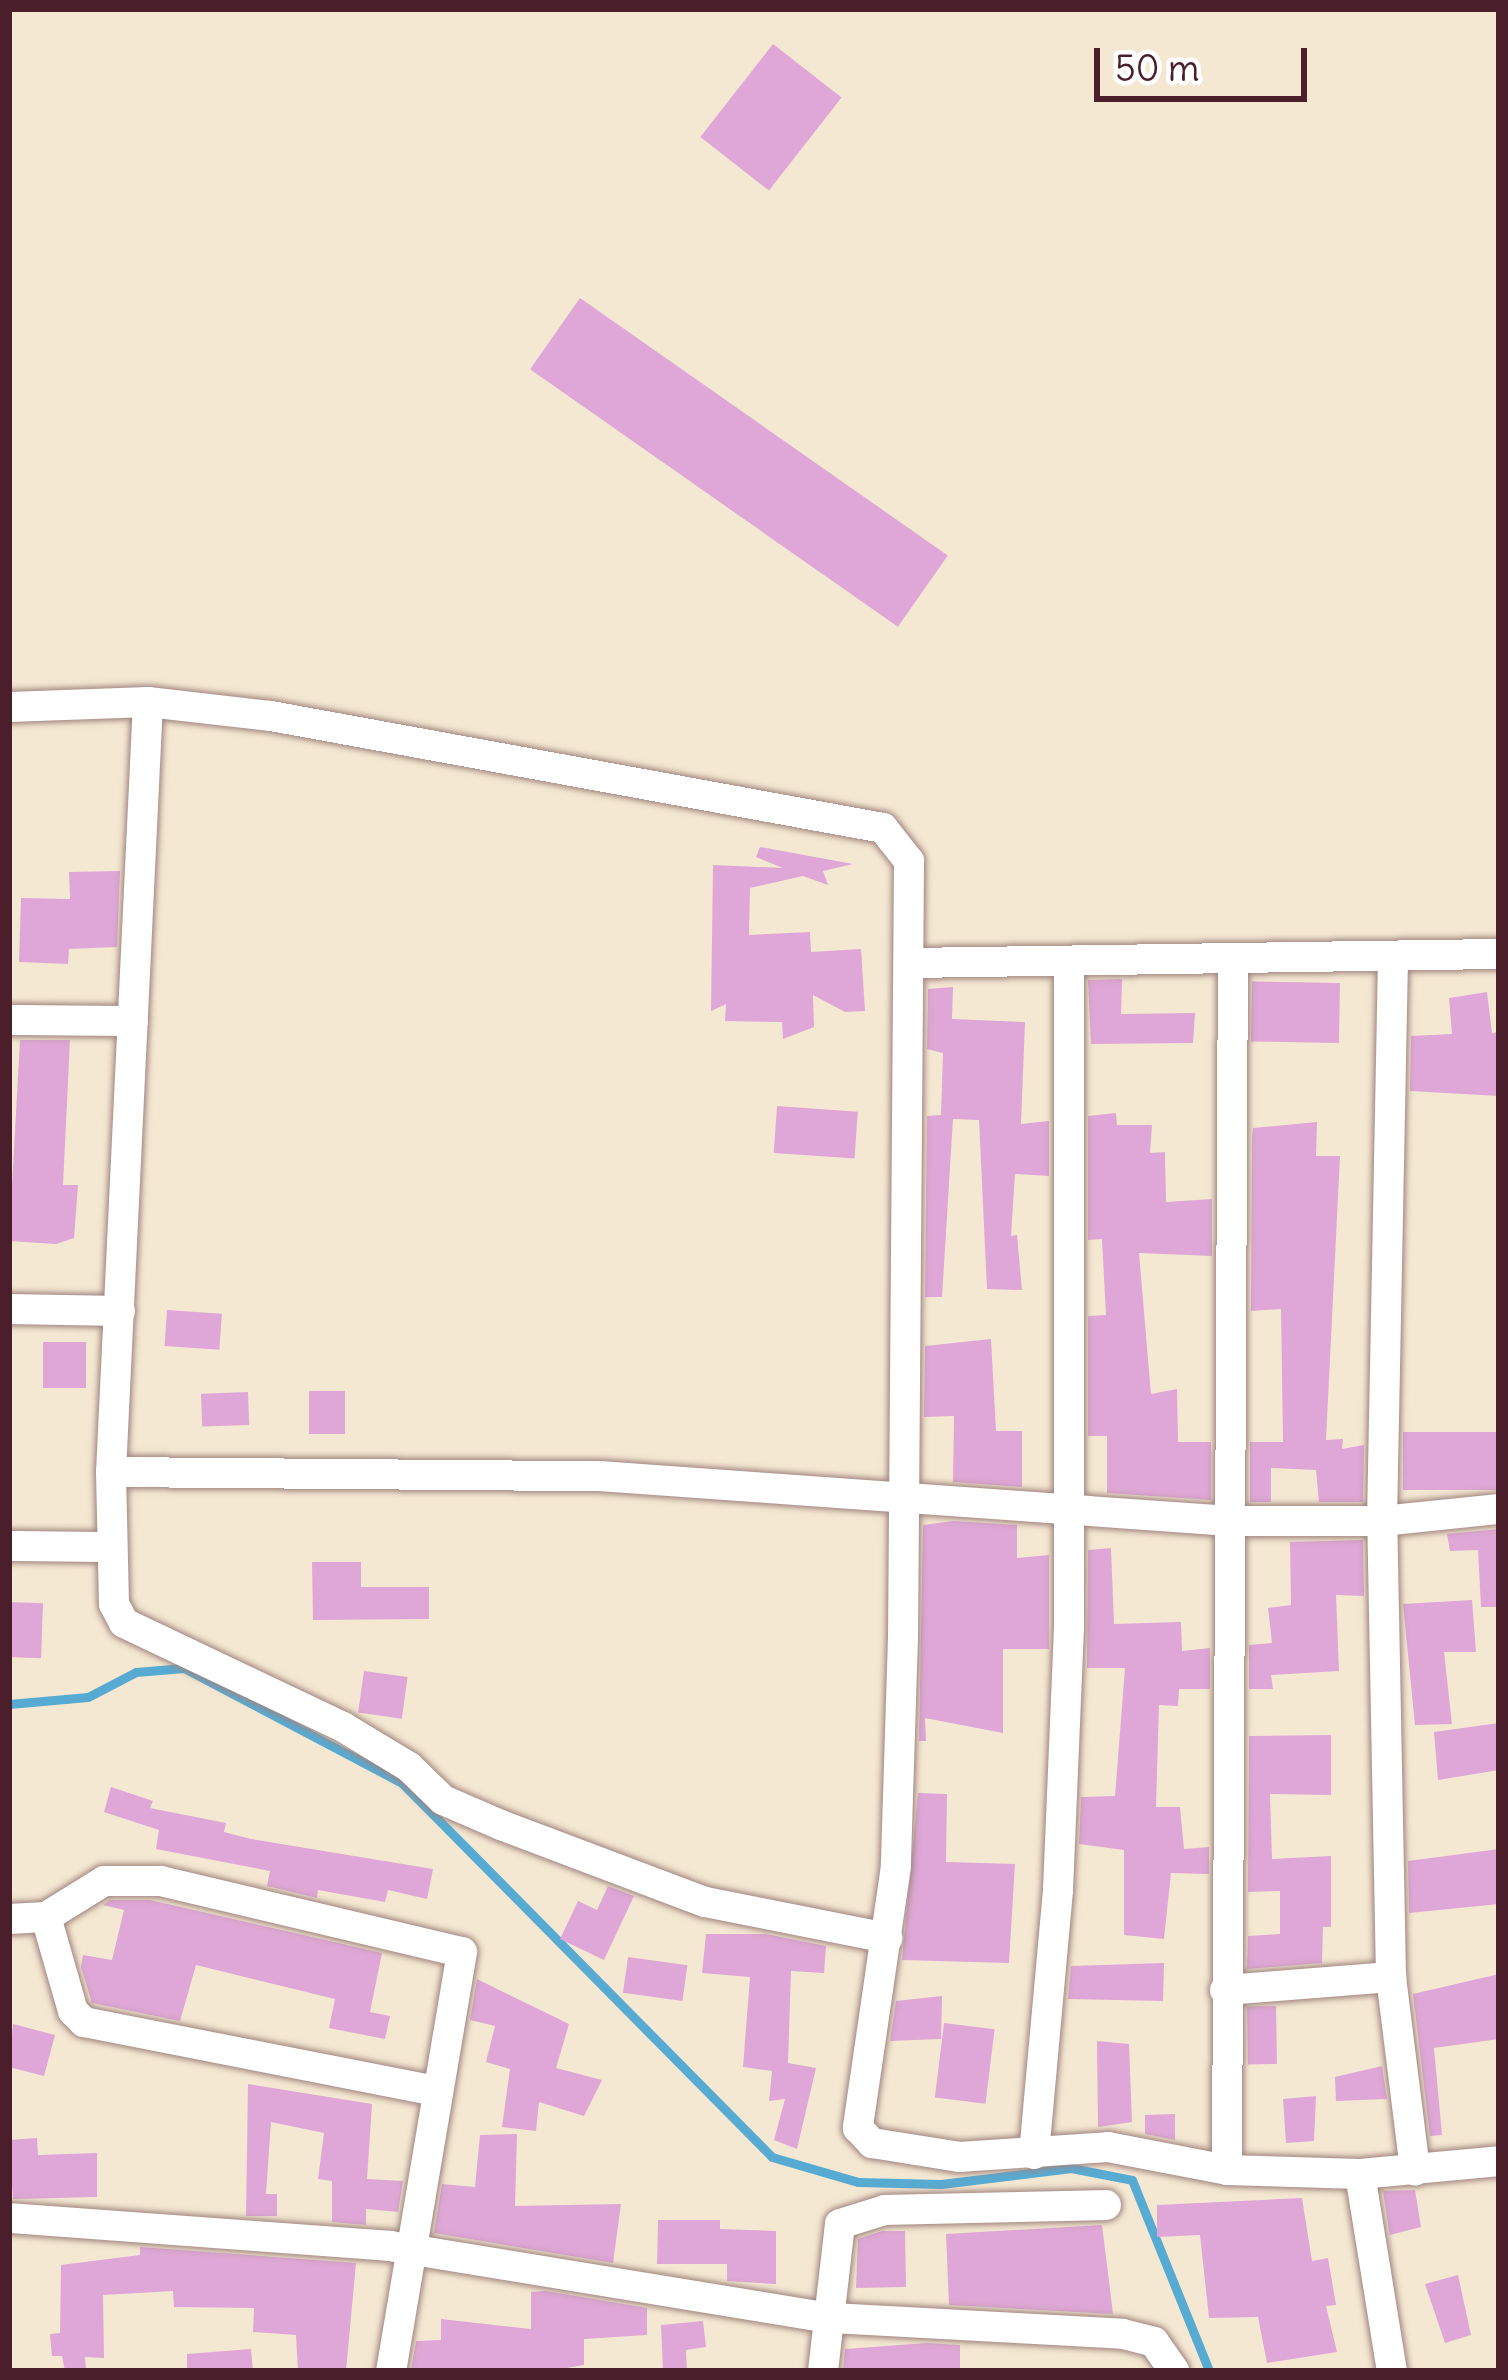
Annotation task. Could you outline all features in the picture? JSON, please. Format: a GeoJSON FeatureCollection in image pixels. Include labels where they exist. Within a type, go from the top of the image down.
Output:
{"type":"FeatureCollection","features":[{"type":"Feature","properties":{"kind":"street"},"geometry":{"type":"LineString","coordinates":[[148,702],[111,1472],[114,1604],[124,1624],[344,1727],[409,1767],[443,1800],[705,1902],[887,1938]]}},
{"type":"Feature","properties":{"kind":"street"},"geometry":{"type":"LineString","coordinates":[[9,707],[148,702],[272,716],[883,828],[909,861],[901,1756],[887,1938],[858,2128],[872,2143],[922,2153],[1034,2154],[1129,2148],[1227,2170],[1360,2174],[1499,2161]]}},
{"type":"Feature","properties":{"kind":"street"},"geometry":{"type":"LineString","coordinates":[[910,963],[1233,962],[1499,954]]}},
{"type":"Feature","properties":{"kind":"street"},"geometry":{"type":"LineString","coordinates":[[1393,956],[1382,1521],[1391,1977],[1415,2171]]}},
{"type":"Feature","properties":{"kind":"street"},"geometry":{"type":"LineString","coordinates":[[1227,2170],[1233,962]]}},
{"type":"Feature","properties":{"kind":"street"},"geometry":{"type":"LineString","coordinates":[[1034,2154],[1058,1890],[1067,1514],[1069,964]]}},
{"type":"Feature","properties":{"kind":"street"},"geometry":{"type":"LineString","coordinates":[[9,1020],[133,1021]]}},
{"type":"Feature","properties":{"kind":"street"},"geometry":{"type":"LineString","coordinates":[[9,1309],[120,1311]]}},
{"type":"Feature","properties":{"kind":"street"},"geometry":{"type":"LineString","coordinates":[[111,1472],[599,1476],[1067,1514],[1230,1521],[1382,1521],[1499,1509]]}},
{"type":"Feature","properties":{"kind":"street"},"geometry":{"type":"LineString","coordinates":[[9,1546],[111,1547]]}},
{"type":"Feature","properties":{"kind":"street"},"geometry":{"type":"LineString","coordinates":[[9,1919],[46,1916],[104,1881],[161,1881],[462,1952],[391,2371]]}},
{"type":"Feature","properties":{"kind":"street"},"geometry":{"type":"LineString","coordinates":[[46,1916],[73,2011],[84,2022],[435,2091]]}},
{"type":"Feature","properties":{"kind":"street"},"geometry":{"type":"LineString","coordinates":[[1225,1990],[1391,1977]]}},
{"type":"Feature","properties":{"kind":"street"},"geometry":{"type":"LineString","coordinates":[[1360,2174],[1392,2371]]}},
{"type":"Feature","properties":{"kind":"street"},"geometry":{"type":"LineString","coordinates":[[824,2371],[840,2224],[885,2210],[1106,2205]]}},
{"type":"Feature","properties":{"kind":"street"},"geometry":{"type":"LineString","coordinates":[[9,2218],[390,2246],[408,2254],[832,2318],[1123,2334],[1154,2342],[1174,2371]]}},
{"type":"Feature","properties":{"kind":"building"},"geometry":{"type":"Polygon","coordinates":[[[773,44],[842,98],[769,191],[700,137],[773,44]]]}},
{"type":"Feature","properties":{"kind":"building"},"geometry":{"type":"Polygon","coordinates":[[[580,298],[948,556],[898,627],[530,369],[580,298]]]}},
{"type":"Feature","properties":{"kind":"building"},"geometry":{"type":"Polygon","coordinates":[[[760,847],[853,864],[823,871],[828,885],[803,876],[750,888],[749,935],[810,932],[811,952],[861,949],[865,1011],[845,1012],[813,995],[814,1027],[783,1039],[782,1022],[725,1021],[726,1004],[711,1011],[713,865],[783,868],[756,857],[760,847]]]}},
{"type":"Feature","properties":{"kind":"building"},"geometry":{"type":"Polygon","coordinates":[[[120,871],[117,947],[69,949],[68,964],[19,962],[21,898],[70,899],[69,872],[120,871]]]}},
{"type":"Feature","properties":{"kind":"building"},"geometry":{"type":"Polygon","coordinates":[[[1122,979],[1121,1014],[1195,1013],[1193,1043],[1091,1044],[1088,980],[1122,979]]]}},
{"type":"Feature","properties":{"kind":"building"},"geometry":{"type":"Polygon","coordinates":[[[1252,981],[1340,983],[1339,1043],[1251,1041],[1252,981]]]}},
{"type":"Feature","properties":{"kind":"building"},"geometry":{"type":"Polygon","coordinates":[[[953,987],[952,1019],[1025,1022],[1021,1124],[1049,1121],[1049,1176],[1015,1174],[1011,1236],[1017,1235],[1022,1290],[987,1289],[979,1120],[953,1119],[942,1297],[925,1297],[927,1116],[941,1115],[943,1053],[927,1049],[928,989],[953,987]]]}},
{"type":"Feature","properties":{"kind":"building"},"geometry":{"type":"Polygon","coordinates":[[[1487,992],[1492,1033],[1499,1032],[1499,1096],[1410,1091],[1411,1036],[1452,1034],[1449,998],[1487,992]]]}},
{"type":"Feature","properties":{"kind":"building"},"geometry":{"type":"Polygon","coordinates":[[[20,1040],[70,1040],[63,1185],[78,1185],[74,1238],[56,1244],[9,1241],[20,1040]]]}},
{"type":"Feature","properties":{"kind":"building"},"geometry":{"type":"Polygon","coordinates":[[[777,1106],[858,1112],[855,1159],[774,1153],[777,1106]]]}},
{"type":"Feature","properties":{"kind":"building"},"geometry":{"type":"Polygon","coordinates":[[[1116,1113],[1117,1125],[1152,1125],[1150,1153],[1165,1152],[1166,1202],[1212,1199],[1212,1256],[1139,1253],[1151,1394],[1177,1389],[1178,1442],[1211,1442],[1211,1500],[1107,1493],[1107,1436],[1088,1436],[1088,1316],[1106,1315],[1102,1239],[1088,1240],[1088,1116],[1116,1113]]]}},
{"type":"Feature","properties":{"kind":"building"},"geometry":{"type":"Polygon","coordinates":[[[1317,1122],[1316,1156],[1340,1156],[1326,1440],[1343,1439],[1342,1449],[1364,1445],[1363,1502],[1319,1502],[1316,1470],[1271,1468],[1271,1502],[1250,1502],[1250,1442],[1283,1442],[1281,1309],[1251,1311],[1253,1128],[1317,1122]]]}},
{"type":"Feature","properties":{"kind":"building"},"geometry":{"type":"Polygon","coordinates":[[[167,1310],[222,1314],[219,1350],[164,1346],[167,1310]]]}},
{"type":"Feature","properties":{"kind":"building"},"geometry":{"type":"Polygon","coordinates":[[[991,1339],[996,1431],[1022,1431],[1022,1487],[953,1482],[954,1416],[924,1417],[925,1346],[991,1339]]]}},
{"type":"Feature","properties":{"kind":"building"},"geometry":{"type":"Polygon","coordinates":[[[43,1342],[86,1342],[86,1388],[43,1388],[43,1342]]]}},
{"type":"Feature","properties":{"kind":"building"},"geometry":{"type":"Polygon","coordinates":[[[309,1391],[345,1391],[345,1434],[309,1434],[309,1391]]]}},
{"type":"Feature","properties":{"kind":"building"},"geometry":{"type":"Polygon","coordinates":[[[248,1392],[249,1425],[202,1427],[201,1394],[248,1392]]]}},
{"type":"Feature","properties":{"kind":"building"},"geometry":{"type":"Polygon","coordinates":[[[1403,1432],[1499,1432],[1499,1490],[1403,1490],[1403,1432]]]}},
{"type":"Feature","properties":{"kind":"building"},"geometry":{"type":"Polygon","coordinates":[[[953,1521],[1017,1525],[1017,1558],[1049,1555],[1049,1649],[1003,1649],[1003,1733],[925,1718],[926,1741],[919,1741],[923,1525],[953,1521]]]}},
{"type":"Feature","properties":{"kind":"building"},"geometry":{"type":"Polygon","coordinates":[[[1499,1529],[1499,1607],[1481,1607],[1478,1550],[1450,1551],[1447,1534],[1499,1529]]]}},
{"type":"Feature","properties":{"kind":"building"},"geometry":{"type":"Polygon","coordinates":[[[1363,1540],[1364,1596],[1336,1595],[1339,1671],[1271,1675],[1273,1689],[1249,1689],[1249,1645],[1272,1643],[1268,1608],[1291,1605],[1290,1542],[1363,1540]]]}},
{"type":"Feature","properties":{"kind":"building"},"geometry":{"type":"Polygon","coordinates":[[[1111,1548],[1114,1624],[1181,1622],[1182,1651],[1210,1648],[1210,1689],[1179,1689],[1178,1706],[1159,1705],[1156,1807],[1180,1807],[1184,1849],[1209,1847],[1209,1874],[1171,1873],[1164,1939],[1124,1935],[1124,1850],[1079,1844],[1081,1797],[1115,1796],[1125,1668],[1087,1668],[1088,1550],[1111,1548]]]}},
{"type":"Feature","properties":{"kind":"building"},"geometry":{"type":"Polygon","coordinates":[[[312,1562],[361,1562],[361,1587],[429,1587],[429,1619],[313,1620],[312,1562]]]}},
{"type":"Feature","properties":{"kind":"building"},"geometry":{"type":"Polygon","coordinates":[[[1472,1600],[1476,1652],[1444,1652],[1452,1724],[1415,1725],[1403,1604],[1472,1600]]]}},
{"type":"Feature","properties":{"kind":"building"},"geometry":{"type":"Polygon","coordinates":[[[9,1602],[43,1603],[41,1658],[9,1657],[9,1602]]]}},
{"type":"Feature","properties":{"kind":"building"},"geometry":{"type":"Polygon","coordinates":[[[364,1671],[408,1677],[402,1719],[358,1713],[364,1671]]]}},
{"type":"Feature","properties":{"kind":"building"},"geometry":{"type":"Polygon","coordinates":[[[1499,1723],[1499,1770],[1438,1780],[1434,1732],[1499,1723]]]}},
{"type":"Feature","properties":{"kind":"building"},"geometry":{"type":"Polygon","coordinates":[[[1331,1735],[1331,1795],[1270,1794],[1272,1859],[1331,1856],[1331,1927],[1323,1927],[1322,1963],[1247,1969],[1248,1936],[1280,1934],[1280,1891],[1248,1892],[1249,1736],[1331,1735]]]}},
{"type":"Feature","properties":{"kind":"building"},"geometry":{"type":"Polygon","coordinates":[[[111,1787],[153,1801],[150,1808],[226,1823],[224,1832],[251,1839],[433,1869],[427,1899],[388,1890],[385,1902],[318,1890],[317,1898],[267,1886],[270,1871],[156,1849],[159,1830],[104,1812],[111,1787]]]}},
{"type":"Feature","properties":{"kind":"building"},"geometry":{"type":"Polygon","coordinates":[[[918,1793],[947,1794],[946,1862],[1015,1864],[1009,1963],[902,1960],[918,1793]]]}},
{"type":"Feature","properties":{"kind":"building"},"geometry":{"type":"Polygon","coordinates":[[[1499,1849],[1499,1904],[1409,1913],[1408,1861],[1499,1849]]]}},
{"type":"Feature","properties":{"kind":"building"},"geometry":{"type":"Polygon","coordinates":[[[608,1886],[634,1896],[604,1960],[560,1939],[578,1901],[597,1910],[608,1886]]]}},
{"type":"Feature","properties":{"kind":"building"},"geometry":{"type":"Polygon","coordinates":[[[110,1900],[150,1900],[382,1953],[370,2012],[390,2016],[385,2039],[329,2028],[335,1999],[196,1965],[180,2021],[92,2003],[81,1967],[83,1955],[112,1960],[124,1910],[103,1905],[110,1900]]]}},
{"type":"Feature","properties":{"kind":"building"},"geometry":{"type":"Polygon","coordinates":[[[706,1934],[766,1934],[826,1946],[824,1973],[791,1971],[788,2063],[816,2068],[797,2149],[774,2140],[785,2099],[769,2101],[772,2071],[743,2067],[750,1977],[702,1973],[706,1934]]]}},
{"type":"Feature","properties":{"kind":"building"},"geometry":{"type":"Polygon","coordinates":[[[628,1957],[687,1965],[682,2001],[623,1993],[628,1957]]]}},
{"type":"Feature","properties":{"kind":"building"},"geometry":{"type":"Polygon","coordinates":[[[1164,1963],[1163,2001],[1068,1999],[1071,1966],[1164,1963]]]}},
{"type":"Feature","properties":{"kind":"building"},"geometry":{"type":"Polygon","coordinates":[[[1499,1974],[1499,2039],[1434,2048],[1442,2135],[1430,2136],[1413,1994],[1499,1974]]]}},
{"type":"Feature","properties":{"kind":"building"},"geometry":{"type":"Polygon","coordinates":[[[477,1979],[569,2024],[556,2068],[602,2080],[584,2116],[539,2102],[536,2131],[502,2127],[510,2069],[486,2062],[495,2026],[470,2020],[477,1979]]]}},
{"type":"Feature","properties":{"kind":"building"},"geometry":{"type":"Polygon","coordinates":[[[942,1996],[941,2039],[890,2041],[896,2001],[942,1996]]]}},
{"type":"Feature","properties":{"kind":"building"},"geometry":{"type":"Polygon","coordinates":[[[1276,2006],[1277,2064],[1248,2064],[1247,2007],[1276,2006]]]}},
{"type":"Feature","properties":{"kind":"building"},"geometry":{"type":"Polygon","coordinates":[[[944,2023],[995,2029],[985,2104],[935,2097],[944,2023]]]}},
{"type":"Feature","properties":{"kind":"building"},"geometry":{"type":"Polygon","coordinates":[[[13,2024],[55,2035],[44,2076],[9,2067],[13,2024]]]}},
{"type":"Feature","properties":{"kind":"building"},"geometry":{"type":"Polygon","coordinates":[[[1097,2041],[1129,2044],[1132,2122],[1098,2127],[1097,2041]]]}},
{"type":"Feature","properties":{"kind":"building"},"geometry":{"type":"Polygon","coordinates":[[[1382,2066],[1387,2099],[1336,2101],[1335,2077],[1382,2066]]]}},
{"type":"Feature","properties":{"kind":"building"},"geometry":{"type":"Polygon","coordinates":[[[248,2084],[372,2104],[367,2179],[403,2181],[398,2212],[366,2209],[366,2225],[332,2222],[332,2181],[318,2179],[324,2133],[271,2122],[266,2194],[277,2194],[277,2216],[246,2216],[248,2084]]]}},
{"type":"Feature","properties":{"kind":"building"},"geometry":{"type":"Polygon","coordinates":[[[1316,2096],[1314,2141],[1286,2143],[1283,2099],[1316,2096]]]}},
{"type":"Feature","properties":{"kind":"building"},"geometry":{"type":"Polygon","coordinates":[[[1175,2114],[1175,2140],[1145,2134],[1145,2115],[1175,2114]]]}},
{"type":"Feature","properties":{"kind":"building"},"geometry":{"type":"Polygon","coordinates":[[[517,2134],[515,2206],[621,2204],[613,2263],[434,2233],[442,2184],[475,2187],[480,2135],[517,2134]]]}},
{"type":"Feature","properties":{"kind":"building"},"geometry":{"type":"Polygon","coordinates":[[[37,2138],[38,2155],[97,2153],[97,2197],[13,2199],[9,2140],[37,2138]]]}},
{"type":"Feature","properties":{"kind":"building"},"geometry":{"type":"Polygon","coordinates":[[[1415,2190],[1421,2227],[1390,2235],[1394,2263],[1383,2191],[1415,2190]]]}},
{"type":"Feature","properties":{"kind":"building"},"geometry":{"type":"Polygon","coordinates":[[[1302,2198],[1312,2261],[1328,2258],[1336,2305],[1326,2306],[1337,2352],[1267,2363],[1258,2317],[1209,2318],[1200,2235],[1157,2237],[1157,2205],[1302,2198]]]}},
{"type":"Feature","properties":{"kind":"building"},"geometry":{"type":"Polygon","coordinates":[[[658,2220],[720,2220],[720,2229],[776,2231],[776,2284],[727,2281],[727,2264],[657,2264],[658,2220]]]}},
{"type":"Feature","properties":{"kind":"building"},"geometry":{"type":"Polygon","coordinates":[[[1102,2225],[1113,2314],[949,2305],[946,2234],[1102,2225]]]}},
{"type":"Feature","properties":{"kind":"building"},"geometry":{"type":"Polygon","coordinates":[[[882,2231],[905,2231],[906,2287],[856,2288],[858,2239],[882,2231]]]}},
{"type":"Feature","properties":{"kind":"building"},"geometry":{"type":"Polygon","coordinates":[[[140,2247],[356,2263],[346,2371],[298,2371],[296,2335],[253,2332],[254,2308],[174,2307],[173,2291],[103,2295],[104,2358],[85,2357],[86,2371],[65,2371],[62,2356],[52,2356],[50,2334],[60,2333],[61,2265],[140,2255],[140,2247]]]}},
{"type":"Feature","properties":{"kind":"building"},"geometry":{"type":"Polygon","coordinates":[[[1458,2275],[1471,2335],[1445,2343],[1425,2284],[1458,2275]]]}},
{"type":"Feature","properties":{"kind":"building"},"geometry":{"type":"Polygon","coordinates":[[[531,2292],[647,2308],[647,2335],[584,2339],[584,2365],[549,2371],[411,2370],[416,2341],[441,2340],[441,2319],[531,2329],[531,2292]]]}},
{"type":"Feature","properties":{"kind":"building"},"geometry":{"type":"Polygon","coordinates":[[[703,2321],[706,2347],[686,2350],[687,2371],[663,2371],[661,2325],[703,2321]]]}},
{"type":"Feature","properties":{"kind":"building"},"geometry":{"type":"Polygon","coordinates":[[[960,2345],[960,2371],[843,2371],[845,2349],[960,2345]]]}},
{"type":"Feature","properties":{"kind":"building"},"geometry":{"type":"Polygon","coordinates":[[[251,2349],[253,2371],[187,2371],[187,2354],[251,2349]]]}},
{"type":"Feature","properties":{"kind":"waterway"},"geometry":{"type":"LineString","coordinates":[[9,1704],[88,1697],[136,1672],[184,1668],[402,1783],[772,2157],[858,2182],[941,2184],[1071,2168],[1132,2180],[1209,2371]]}}]}
